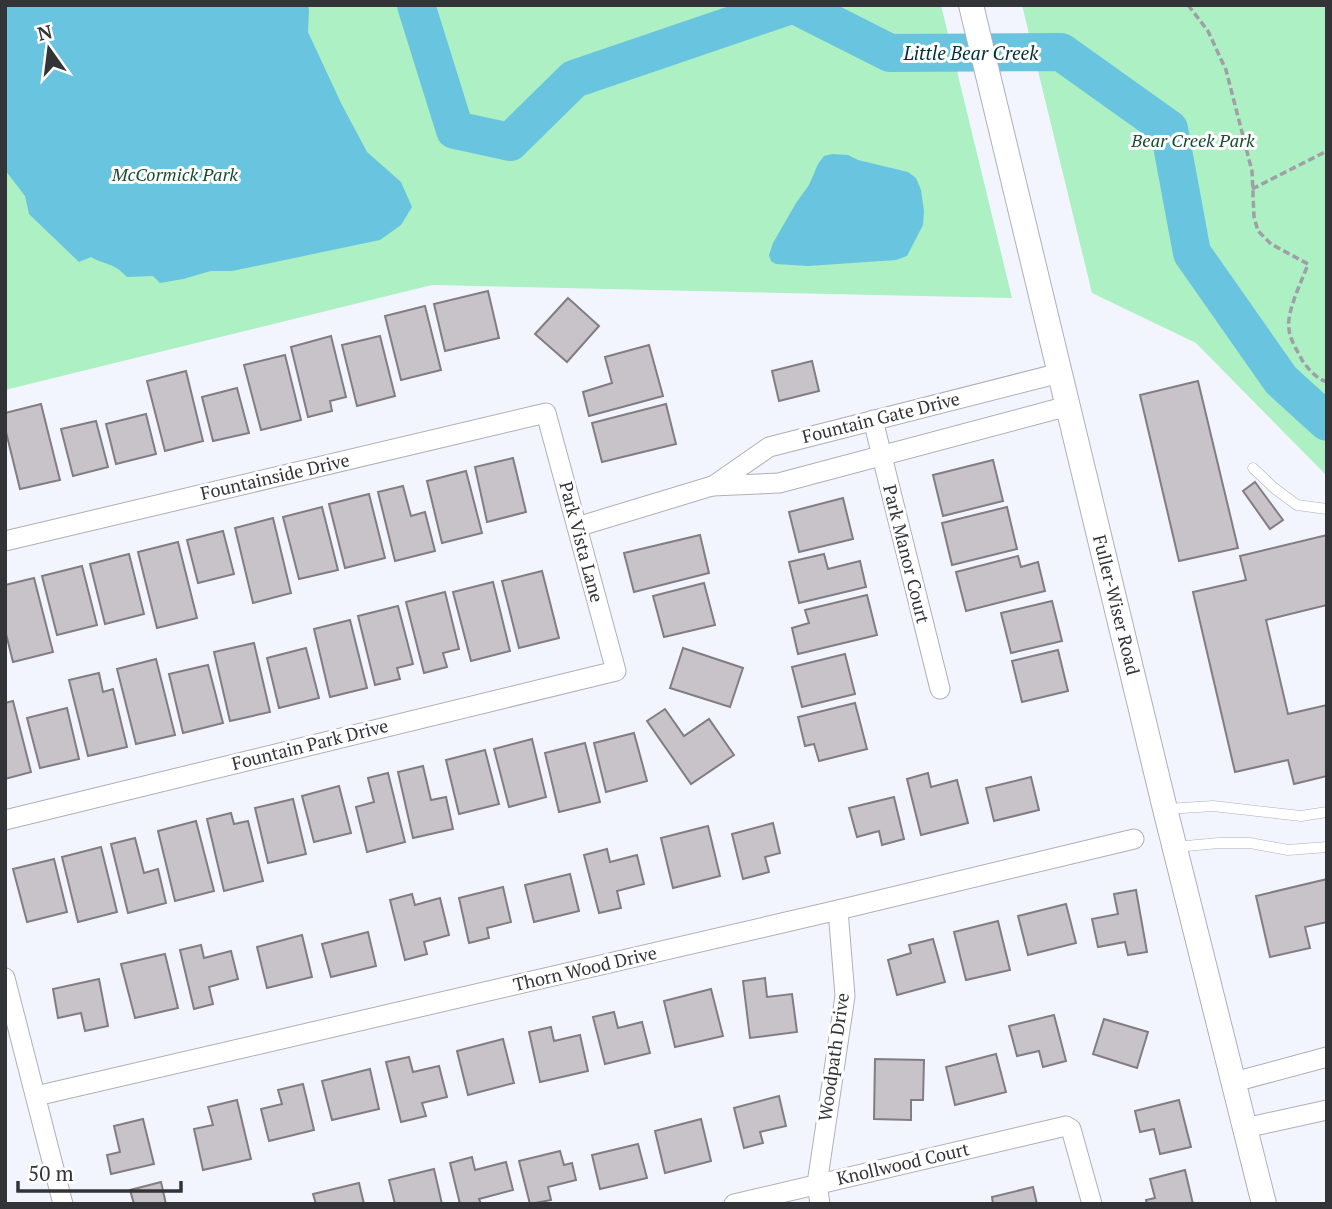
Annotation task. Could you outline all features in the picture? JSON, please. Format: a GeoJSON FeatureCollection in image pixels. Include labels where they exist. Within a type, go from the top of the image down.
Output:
{"type":"FeatureCollection","features":[{"type":"Feature","properties":{"kind":"street","name":"Fuller-Wiser Road"},"geometry":{"type":"LineString","coordinates":[[971,5],[1165,809],[1264,1204]]}},
{"type":"Feature","properties":{"kind":"street","name":"Fountain Gate Drive"},"geometry":{"type":"LineString","coordinates":[[712,486],[769,447],[1060,373]]}},
{"type":"Feature","properties":{"kind":"street","name":"Fountain Gate Drive"},"geometry":{"type":"LineString","coordinates":[[577,527],[712,486],[779,483],[1068,406]]}},
{"type":"Feature","properties":{"kind":"street","name":"Park Vista Lane"},"geometry":{"type":"LineString","coordinates":[[546,413],[616,671]]}},
{"type":"Feature","properties":{"kind":"street","name":"Fountainside Drive"},"geometry":{"type":"LineString","coordinates":[[5,541],[546,413]]}},
{"type":"Feature","properties":{"kind":"street","name":"Park Manor Court"},"geometry":{"type":"LineString","coordinates":[[873,419],[940,689]]}},
{"type":"Feature","properties":{"kind":"street","name":"Fountain Park Drive"},"geometry":{"type":"LineString","coordinates":[[5,820],[616,671]]}},
{"type":"Feature","properties":{"kind":"street","name":"Thorn Wood Drive"},"geometry":{"type":"LineString","coordinates":[[36,1096],[838,911],[1134,839]]}},
{"type":"Feature","properties":{"kind":"street","name":"Woodpath Drive"},"geometry":{"type":"LineString","coordinates":[[818,1194],[845,996],[838,911]]}},
{"type":"Feature","properties":{"kind":"street"},"geometry":{"type":"LineString","coordinates":[[5,978],[64,1204]]}},
{"type":"Feature","properties":{"kind":"street"},"geometry":{"type":"LineString","coordinates":[[1234,1082],[1327,1057]]}},
{"type":"Feature","properties":{"kind":"street"},"geometry":{"type":"LineString","coordinates":[[1245,1128],[1327,1110]]}},
{"type":"Feature","properties":{"kind":"street","name":"Knollwood Court"},"geometry":{"type":"LineString","coordinates":[[734,1204],[818,1194],[1066,1126],[1071,1129],[1092,1204]]}},
{"type":"Feature","properties":{"kind":"lane"},"geometry":{"type":"LineString","coordinates":[[1253,468],[1297,505],[1327,509]]}},
{"type":"Feature","properties":{"kind":"lane"},"geometry":{"type":"LineString","coordinates":[[1165,809],[1213,806],[1301,816],[1327,812]]}},
{"type":"Feature","properties":{"kind":"lane"},"geometry":{"type":"LineString","coordinates":[[1175,847],[1229,843],[1250,843],[1289,850],[1327,847]]}},
{"type":"Feature","properties":{"kind":"path"},"geometry":{"type":"LineString","coordinates":[[1188,5],[1208,31],[1226,70],[1252,171],[1254,217],[1258,231],[1271,244],[1308,264],[1289,314],[1288,328],[1307,368],[1323,382],[1327,382]]}},
{"type":"Feature","properties":{"kind":"path"},"geometry":{"type":"LineString","coordinates":[[1252,189],[1327,151]]}},
{"type":"Feature","properties":{"kind":"green space","name":"McCormick Park"},"geometry":{"type":"Polygon","coordinates":[[[5,5],[941,5],[1012,298],[432,285],[5,390],[5,5]]]}},
{"type":"Feature","properties":{"kind":"green space","name":"Bear Creek Park"},"geometry":{"type":"Polygon","coordinates":[[[1022,5],[1327,5],[1327,476],[1196,343],[1092,293],[1022,5]]]}},
{"type":"Feature","properties":{"kind":"water"},"geometry":{"type":"Polygon","coordinates":[[[5,5],[308,5],[308,32],[341,103],[367,152],[401,182],[412,207],[401,225],[380,240],[160,283],[153,276],[127,277],[114,266],[91,257],[79,262],[29,214],[25,196],[5,170],[5,5]]]}},
{"type":"Feature","properties":{"kind":"water"},"geometry":{"type":"Polygon","coordinates":[[[848,155],[908,172],[916,178],[921,190],[923,225],[907,256],[896,260],[808,266],[776,264],[771,261],[769,255],[773,243],[809,185],[818,164],[824,156],[848,155]]]}},
{"type":"Feature","properties":{"kind":"building"},"geometry":{"type":"Polygon","coordinates":[[[488,291],[499,338],[445,351],[434,304],[488,291]]]}},
{"type":"Feature","properties":{"kind":"building"},"geometry":{"type":"Polygon","coordinates":[[[568,298],[599,326],[567,362],[535,334],[568,298]]]}},
{"type":"Feature","properties":{"kind":"building"},"geometry":{"type":"Polygon","coordinates":[[[425,306],[441,370],[401,380],[385,316],[425,306]]]}},
{"type":"Feature","properties":{"kind":"building"},"geometry":{"type":"Polygon","coordinates":[[[331,336],[346,397],[330,401],[332,411],[308,417],[291,347],[331,336]]]}},
{"type":"Feature","properties":{"kind":"building"},"geometry":{"type":"Polygon","coordinates":[[[380,336],[395,396],[357,406],[342,345],[380,336]]]}},
{"type":"Feature","properties":{"kind":"building"},"geometry":{"type":"Polygon","coordinates":[[[649,345],[663,396],[589,416],[583,392],[612,383],[605,357],[649,345]]]}},
{"type":"Feature","properties":{"kind":"building"},"geometry":{"type":"Polygon","coordinates":[[[285,355],[301,420],[261,430],[244,365],[285,355]]]}},
{"type":"Feature","properties":{"kind":"building"},"geometry":{"type":"Polygon","coordinates":[[[812,361],[819,391],[779,401],[772,371],[812,361]]]}},
{"type":"Feature","properties":{"kind":"building"},"geometry":{"type":"Polygon","coordinates":[[[186,371],[203,441],[165,451],[147,381],[186,371]]]}},
{"type":"Feature","properties":{"kind":"building"},"geometry":{"type":"Polygon","coordinates":[[[1198,381],[1238,548],[1179,561],[1140,395],[1198,381]]]}},
{"type":"Feature","properties":{"kind":"building"},"geometry":{"type":"Polygon","coordinates":[[[237,388],[249,433],[213,441],[202,397],[237,388]]]}},
{"type":"Feature","properties":{"kind":"building"},"geometry":{"type":"Polygon","coordinates":[[[41,404],[60,480],[20,489],[5,428],[5,413],[41,404]]]}},
{"type":"Feature","properties":{"kind":"building"},"geometry":{"type":"Polygon","coordinates":[[[666,404],[676,444],[602,462],[592,423],[666,404]]]}},
{"type":"Feature","properties":{"kind":"building"},"geometry":{"type":"Polygon","coordinates":[[[146,414],[156,454],[116,464],[106,424],[146,414]]]}},
{"type":"Feature","properties":{"kind":"building"},"geometry":{"type":"Polygon","coordinates":[[[96,421],[108,467],[73,476],[61,429],[96,421]]]}},
{"type":"Feature","properties":{"kind":"building"},"geometry":{"type":"Polygon","coordinates":[[[513,458],[526,512],[487,522],[475,467],[513,458]]]}},
{"type":"Feature","properties":{"kind":"building"},"geometry":{"type":"Polygon","coordinates":[[[993,460],[1003,501],[943,516],[933,475],[993,460]]]}},
{"type":"Feature","properties":{"kind":"building"},"geometry":{"type":"Polygon","coordinates":[[[466,471],[482,533],[442,543],[427,481],[466,471]]]}},
{"type":"Feature","properties":{"kind":"building"},"geometry":{"type":"Polygon","coordinates":[[[1255,482],[1283,520],[1270,529],[1243,491],[1255,482]]]}},
{"type":"Feature","properties":{"kind":"building"},"geometry":{"type":"Polygon","coordinates":[[[403,486],[411,516],[425,512],[435,551],[395,561],[378,492],[403,486]]]}},
{"type":"Feature","properties":{"kind":"building"},"geometry":{"type":"Polygon","coordinates":[[[369,494],[385,558],[345,568],[329,504],[369,494]]]}},
{"type":"Feature","properties":{"kind":"building"},"geometry":{"type":"Polygon","coordinates":[[[843,498],[853,539],[799,552],[789,512],[843,498]]]}},
{"type":"Feature","properties":{"kind":"building"},"geometry":{"type":"Polygon","coordinates":[[[322,507],[338,570],[299,579],[283,517],[322,507]]]}},
{"type":"Feature","properties":{"kind":"building"},"geometry":{"type":"Polygon","coordinates":[[[1007,507],[1017,549],[952,565],[942,523],[1007,507]]]}},
{"type":"Feature","properties":{"kind":"building"},"geometry":{"type":"Polygon","coordinates":[[[273,518],[291,593],[253,603],[235,528],[273,518]]]}},
{"type":"Feature","properties":{"kind":"building"},"geometry":{"type":"Polygon","coordinates":[[[223,531],[234,574],[198,583],[187,540],[223,531]]]}},
{"type":"Feature","properties":{"kind":"building"},"geometry":{"type":"Polygon","coordinates":[[[700,535],[709,573],[634,592],[624,553],[700,535]]]}},
{"type":"Feature","properties":{"kind":"building"},"geometry":{"type":"Polygon","coordinates":[[[1327,535],[1327,605],[1266,620],[1288,714],[1327,705],[1327,776],[1294,784],[1288,760],[1235,772],[1193,592],[1246,580],[1240,556],[1327,535]]]}},
{"type":"Feature","properties":{"kind":"building"},"geometry":{"type":"Polygon","coordinates":[[[178,542],[197,618],[157,628],[138,552],[178,542]]]}},
{"type":"Feature","properties":{"kind":"building"},"geometry":{"type":"Polygon","coordinates":[[[129,554],[144,614],[105,624],[90,564],[129,554]]]}},
{"type":"Feature","properties":{"kind":"building"},"geometry":{"type":"Polygon","coordinates":[[[824,554],[828,569],[860,561],[866,587],[799,603],[789,562],[824,554]]]}},
{"type":"Feature","properties":{"kind":"building"},"geometry":{"type":"Polygon","coordinates":[[[1018,556],[1021,567],[1038,562],[1045,591],[966,611],[956,572],[1018,556]]]}},
{"type":"Feature","properties":{"kind":"building"},"geometry":{"type":"Polygon","coordinates":[[[82,566],[97,625],[57,635],[42,576],[82,566]]]}},
{"type":"Feature","properties":{"kind":"building"},"geometry":{"type":"Polygon","coordinates":[[[542,571],[559,638],[519,648],[502,581],[542,571]]]}},
{"type":"Feature","properties":{"kind":"building"},"geometry":{"type":"Polygon","coordinates":[[[34,578],[53,652],[13,662],[5,630],[5,585],[34,578]]]}},
{"type":"Feature","properties":{"kind":"building"},"geometry":{"type":"Polygon","coordinates":[[[493,582],[510,651],[471,661],[453,592],[493,582]]]}},
{"type":"Feature","properties":{"kind":"building"},"geometry":{"type":"Polygon","coordinates":[[[704,583],[715,625],[664,637],[653,596],[704,583]]]}},
{"type":"Feature","properties":{"kind":"building"},"geometry":{"type":"Polygon","coordinates":[[[445,592],[459,649],[443,653],[447,667],[424,673],[406,602],[445,592]]]}},
{"type":"Feature","properties":{"kind":"building"},"geometry":{"type":"Polygon","coordinates":[[[867,595],[877,635],[798,654],[792,628],[809,623],[805,610],[867,595]]]}},
{"type":"Feature","properties":{"kind":"building"},"geometry":{"type":"Polygon","coordinates":[[[1052,601],[1062,641],[1011,653],[1001,613],[1052,601]]]}},
{"type":"Feature","properties":{"kind":"building"},"geometry":{"type":"Polygon","coordinates":[[[398,606],[413,664],[397,668],[400,679],[375,685],[358,616],[398,606]]]}},
{"type":"Feature","properties":{"kind":"building"},"geometry":{"type":"Polygon","coordinates":[[[350,620],[367,688],[330,697],[314,629],[350,620]]]}},
{"type":"Feature","properties":{"kind":"building"},"geometry":{"type":"Polygon","coordinates":[[[254,643],[270,712],[230,721],[214,652],[254,643]]]}},
{"type":"Feature","properties":{"kind":"building"},"geometry":{"type":"Polygon","coordinates":[[[306,648],[319,698],[279,708],[267,658],[306,648]]]}},
{"type":"Feature","properties":{"kind":"building"},"geometry":{"type":"Polygon","coordinates":[[[683,648],[743,668],[730,707],[670,688],[683,648]]]}},
{"type":"Feature","properties":{"kind":"building"},"geometry":{"type":"Polygon","coordinates":[[[1058,650],[1068,691],[1022,702],[1012,661],[1058,650]]]}},
{"type":"Feature","properties":{"kind":"building"},"geometry":{"type":"Polygon","coordinates":[[[845,654],[855,694],[802,707],[792,667],[845,654]]]}},
{"type":"Feature","properties":{"kind":"building"},"geometry":{"type":"Polygon","coordinates":[[[156,659],[175,735],[136,744],[117,669],[156,659]]]}},
{"type":"Feature","properties":{"kind":"building"},"geometry":{"type":"Polygon","coordinates":[[[208,665],[223,723],[183,733],[169,674],[208,665]]]}},
{"type":"Feature","properties":{"kind":"building"},"geometry":{"type":"Polygon","coordinates":[[[99,673],[103,692],[113,689],[127,747],[88,756],[69,680],[99,673]]]}},
{"type":"Feature","properties":{"kind":"building"},"geometry":{"type":"Polygon","coordinates":[[[13,701],[31,772],[5,779],[5,703],[13,701]]]}},
{"type":"Feature","properties":{"kind":"building"},"geometry":{"type":"Polygon","coordinates":[[[855,703],[867,749],[819,761],[814,744],[805,746],[798,717],[855,703]]]}},
{"type":"Feature","properties":{"kind":"building"},"geometry":{"type":"Polygon","coordinates":[[[67,708],[79,759],[40,768],[27,718],[67,708]]]}},
{"type":"Feature","properties":{"kind":"building"},"geometry":{"type":"Polygon","coordinates":[[[665,709],[684,736],[709,719],[734,755],[691,784],[647,721],[665,709]]]}},
{"type":"Feature","properties":{"kind":"building"},"geometry":{"type":"Polygon","coordinates":[[[634,733],[647,781],[606,792],[594,743],[634,733]]]}},
{"type":"Feature","properties":{"kind":"building"},"geometry":{"type":"Polygon","coordinates":[[[532,739],[546,797],[509,807],[494,749],[532,739]]]}},
{"type":"Feature","properties":{"kind":"building"},"geometry":{"type":"Polygon","coordinates":[[[585,743],[600,802],[559,812],[545,753],[585,743]]]}},
{"type":"Feature","properties":{"kind":"building"},"geometry":{"type":"Polygon","coordinates":[[[485,750],[499,804],[459,814],[446,760],[485,750]]]}},
{"type":"Feature","properties":{"kind":"building"},"geometry":{"type":"Polygon","coordinates":[[[423,766],[431,800],[446,797],[453,829],[413,838],[398,772],[423,766]]]}},
{"type":"Feature","properties":{"kind":"building"},"geometry":{"type":"Polygon","coordinates":[[[388,773],[405,842],[367,852],[356,807],[374,802],[368,778],[388,773]]]}},
{"type":"Feature","properties":{"kind":"building"},"geometry":{"type":"Polygon","coordinates":[[[928,773],[931,787],[957,780],[968,823],[921,835],[907,779],[928,773]]]}},
{"type":"Feature","properties":{"kind":"building"},"geometry":{"type":"Polygon","coordinates":[[[1031,777],[1039,810],[994,821],[986,788],[1031,777]]]}},
{"type":"Feature","properties":{"kind":"building"},"geometry":{"type":"Polygon","coordinates":[[[339,786],[351,833],[314,842],[302,796],[339,786]]]}},
{"type":"Feature","properties":{"kind":"building"},"geometry":{"type":"Polygon","coordinates":[[[894,797],[904,839],[882,845],[879,831],[857,837],[849,808],[894,797]]]}},
{"type":"Feature","properties":{"kind":"building"},"geometry":{"type":"Polygon","coordinates":[[[293,799],[306,854],[268,863],[255,808],[293,799]]]}},
{"type":"Feature","properties":{"kind":"building"},"geometry":{"type":"Polygon","coordinates":[[[231,813],[234,824],[248,821],[263,881],[224,891],[207,819],[231,813]]]}},
{"type":"Feature","properties":{"kind":"building"},"geometry":{"type":"Polygon","coordinates":[[[196,821],[214,891],[175,901],[158,831],[196,821]]]}},
{"type":"Feature","properties":{"kind":"building"},"geometry":{"type":"Polygon","coordinates":[[[773,823],[780,853],[765,857],[769,872],[743,879],[732,834],[773,823]]]}},
{"type":"Feature","properties":{"kind":"building"},"geometry":{"type":"Polygon","coordinates":[[[708,826],[720,876],[673,888],[661,838],[708,826]]]}},
{"type":"Feature","properties":{"kind":"building"},"geometry":{"type":"Polygon","coordinates":[[[135,838],[144,873],[158,869],[166,903],[128,913],[111,844],[135,838]]]}},
{"type":"Feature","properties":{"kind":"building"},"geometry":{"type":"Polygon","coordinates":[[[101,847],[117,912],[78,922],[62,857],[101,847]]]}},
{"type":"Feature","properties":{"kind":"building"},"geometry":{"type":"Polygon","coordinates":[[[607,849],[610,862],[637,855],[644,884],[617,891],[621,908],[599,913],[584,855],[607,849]]]}},
{"type":"Feature","properties":{"kind":"building"},"geometry":{"type":"Polygon","coordinates":[[[54,859],[67,912],[27,922],[13,869],[54,859]]]}},
{"type":"Feature","properties":{"kind":"building"},"geometry":{"type":"Polygon","coordinates":[[[570,874],[579,911],[534,922],[525,885],[570,874]]]}},
{"type":"Feature","properties":{"kind":"building"},"geometry":{"type":"Polygon","coordinates":[[[1327,879],[1327,922],[1305,927],[1310,948],[1270,957],[1256,896],[1327,879]]]}},
{"type":"Feature","properties":{"kind":"building"},"geometry":{"type":"Polygon","coordinates":[[[503,887],[511,922],[487,928],[489,938],[469,943],[459,898],[503,887]]]}},
{"type":"Feature","properties":{"kind":"building"},"geometry":{"type":"Polygon","coordinates":[[[1136,890],[1147,952],[1128,955],[1125,942],[1098,947],[1092,919],[1118,914],[1114,894],[1136,890]]]}},
{"type":"Feature","properties":{"kind":"building"},"geometry":{"type":"Polygon","coordinates":[[[412,894],[415,905],[440,898],[449,935],[424,942],[427,954],[405,960],[390,900],[412,894]]]}},
{"type":"Feature","properties":{"kind":"building"},"geometry":{"type":"Polygon","coordinates":[[[1066,904],[1076,943],[1028,955],[1018,916],[1066,904]]]}},
{"type":"Feature","properties":{"kind":"building"},"geometry":{"type":"Polygon","coordinates":[[[998,921],[1010,970],[966,980],[954,932],[998,921]]]}},
{"type":"Feature","properties":{"kind":"building"},"geometry":{"type":"Polygon","coordinates":[[[368,932],[376,966],[331,977],[322,944],[368,932]]]}},
{"type":"Feature","properties":{"kind":"building"},"geometry":{"type":"Polygon","coordinates":[[[302,935],[312,977],[267,988],[257,947],[302,935]]]}},
{"type":"Feature","properties":{"kind":"building"},"geometry":{"type":"Polygon","coordinates":[[[933,939],[945,982],[897,995],[888,960],[911,953],[909,945],[933,939]]]}},
{"type":"Feature","properties":{"kind":"building"},"geometry":{"type":"Polygon","coordinates":[[[201,945],[204,958],[231,951],[238,979],[209,987],[213,1004],[194,1009],[180,950],[201,945]]]}},
{"type":"Feature","properties":{"kind":"building"},"geometry":{"type":"Polygon","coordinates":[[[165,954],[178,1008],[135,1018],[121,964],[165,954]]]}},
{"type":"Feature","properties":{"kind":"building"},"geometry":{"type":"Polygon","coordinates":[[[765,978],[767,997],[792,994],[797,1032],[750,1038],[743,981],[765,978]]]}},
{"type":"Feature","properties":{"kind":"building"},"geometry":{"type":"Polygon","coordinates":[[[99,979],[108,1026],[85,1031],[81,1013],[58,1018],[53,989],[99,979]]]}},
{"type":"Feature","properties":{"kind":"building"},"geometry":{"type":"Polygon","coordinates":[[[711,989],[723,1036],[675,1047],[664,1001],[711,989]]]}},
{"type":"Feature","properties":{"kind":"building"},"geometry":{"type":"Polygon","coordinates":[[[614,1012],[618,1028],[642,1022],[650,1053],[605,1064],[593,1017],[614,1012]]]}},
{"type":"Feature","properties":{"kind":"building"},"geometry":{"type":"Polygon","coordinates":[[[1054,1015],[1066,1061],[1043,1067],[1039,1051],[1017,1056],[1009,1026],[1054,1015]]]}},
{"type":"Feature","properties":{"kind":"building"},"geometry":{"type":"Polygon","coordinates":[[[1104,1019],[1148,1032],[1137,1068],[1093,1054],[1104,1019]]]}},
{"type":"Feature","properties":{"kind":"building"},"geometry":{"type":"Polygon","coordinates":[[[551,1027],[554,1041],[580,1035],[588,1071],[540,1082],[529,1032],[551,1027]]]}},
{"type":"Feature","properties":{"kind":"building"},"geometry":{"type":"Polygon","coordinates":[[[503,1039],[514,1083],[468,1095],[457,1051],[503,1039]]]}},
{"type":"Feature","properties":{"kind":"building"},"geometry":{"type":"Polygon","coordinates":[[[996,1054],[1006,1092],[955,1105],[946,1067],[996,1054]]]}},
{"type":"Feature","properties":{"kind":"building"},"geometry":{"type":"Polygon","coordinates":[[[409,1057],[413,1072],[439,1066],[447,1097],[422,1103],[426,1116],[401,1122],[386,1062],[409,1057]]]}},
{"type":"Feature","properties":{"kind":"building"},"geometry":{"type":"Polygon","coordinates":[[[875,1059],[924,1060],[923,1100],[911,1100],[911,1120],[874,1119],[875,1059]]]}},
{"type":"Feature","properties":{"kind":"building"},"geometry":{"type":"Polygon","coordinates":[[[370,1069],[379,1109],[332,1120],[322,1081],[370,1069]]]}},
{"type":"Feature","properties":{"kind":"building"},"geometry":{"type":"Polygon","coordinates":[[[303,1084],[314,1130],[269,1141],[261,1109],[282,1104],[278,1090],[303,1084]]]}},
{"type":"Feature","properties":{"kind":"building"},"geometry":{"type":"Polygon","coordinates":[[[779,1096],[786,1126],[760,1132],[763,1143],[744,1148],[734,1108],[779,1096]]]}},
{"type":"Feature","properties":{"kind":"building"},"geometry":{"type":"Polygon","coordinates":[[[237,1100],[251,1159],[203,1170],[194,1129],[213,1125],[208,1107],[237,1100]]]}},
{"type":"Feature","properties":{"kind":"building"},"geometry":{"type":"Polygon","coordinates":[[[1179,1100],[1191,1147],[1160,1154],[1154,1129],[1140,1132],[1135,1111],[1179,1100]]]}},
{"type":"Feature","properties":{"kind":"building"},"geometry":{"type":"Polygon","coordinates":[[[143,1119],[154,1164],[111,1174],[107,1155],[120,1152],[114,1126],[143,1119]]]}},
{"type":"Feature","properties":{"kind":"building"},"geometry":{"type":"Polygon","coordinates":[[[701,1119],[711,1161],[665,1173],[655,1131],[701,1119]]]}},
{"type":"Feature","properties":{"kind":"building"},"geometry":{"type":"Polygon","coordinates":[[[638,1144],[647,1178],[600,1189],[592,1155],[638,1144]]]}},
{"type":"Feature","properties":{"kind":"building"},"geometry":{"type":"Polygon","coordinates":[[[560,1151],[564,1165],[572,1163],[576,1180],[548,1187],[551,1200],[530,1204],[519,1161],[560,1151]]]}},
{"type":"Feature","properties":{"kind":"building"},"geometry":{"type":"Polygon","coordinates":[[[472,1157],[475,1170],[506,1162],[513,1190],[479,1199],[481,1204],[460,1204],[450,1163],[472,1157]]]}},
{"type":"Feature","properties":{"kind":"building"},"geometry":{"type":"Polygon","coordinates":[[[434,1169],[442,1204],[395,1204],[389,1180],[434,1169]]]}},
{"type":"Feature","properties":{"kind":"building"},"geometry":{"type":"Polygon","coordinates":[[[1185,1170],[1193,1204],[1147,1204],[1146,1200],[1155,1198],[1150,1179],[1185,1170]]]}},
{"type":"Feature","properties":{"kind":"building"},"geometry":{"type":"Polygon","coordinates":[[[161,1182],[166,1204],[134,1204],[130,1190],[161,1182]]]}},
{"type":"Feature","properties":{"kind":"building"},"geometry":{"type":"Polygon","coordinates":[[[359,1183],[364,1204],[316,1204],[313,1194],[359,1183]]]}},
{"type":"Feature","properties":{"kind":"building"},"geometry":{"type":"Polygon","coordinates":[[[1033,1187],[1037,1204],[993,1204],[992,1197],[1033,1187]]]}},
{"type":"Feature","properties":{"kind":"waterway","name":"Little Bear Creek"},"geometry":{"type":"LineString","coordinates":[[416,5],[455,130],[510,142],[574,79],[791,5]]}},
{"type":"Feature","properties":{"kind":"waterway","name":"Little Bear Creek"},"geometry":{"type":"LineString","coordinates":[[795,5],[890,53],[1061,52],[1169,129],[1192,253],[1281,380],[1327,422]]}}]}
